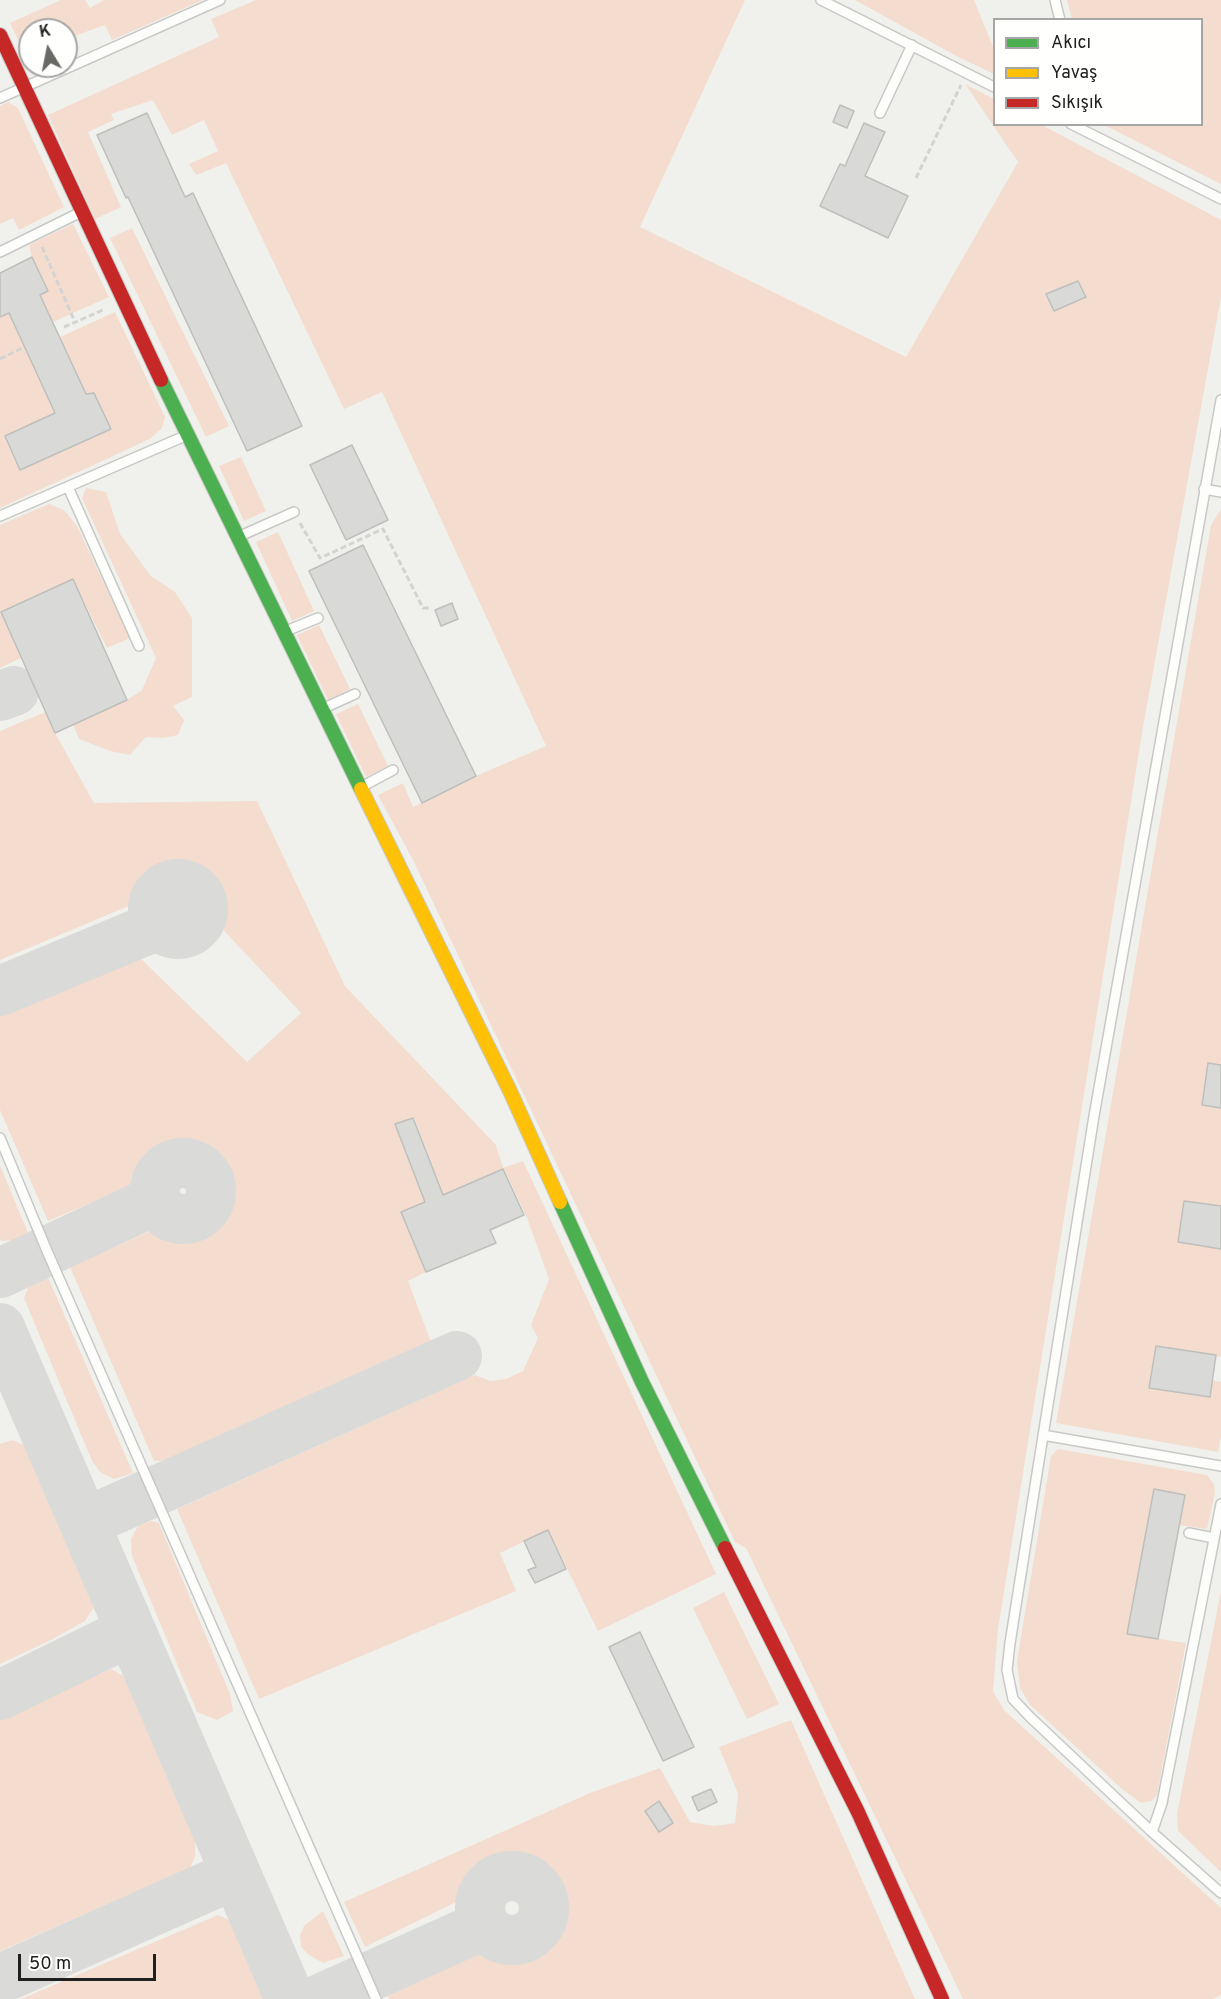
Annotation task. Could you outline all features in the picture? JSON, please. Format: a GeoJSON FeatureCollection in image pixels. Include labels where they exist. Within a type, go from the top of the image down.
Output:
{"type":"FeatureCollection","features":[{"type":"Feature","properties":{"kind":"street"},"geometry":{"type":"LineString","coordinates":[[0,35],[187,435],[510,1091],[642,1382],[858,1812],[942,1999]]}},
{"type":"Feature","properties":{"kind":"lane"},"geometry":{"type":"LineString","coordinates":[[0,98],[220,0]]}},
{"type":"Feature","properties":{"kind":"lane"},"geometry":{"type":"LineString","coordinates":[[821,0],[993,86]]}},
{"type":"Feature","properties":{"kind":"lane"},"geometry":{"type":"LineString","coordinates":[[1055,0],[1060,18]]}},
{"type":"Feature","properties":{"kind":"lane"},"geometry":{"type":"LineString","coordinates":[[880,113],[912,45]]}},
{"type":"Feature","properties":{"kind":"lane"},"geometry":{"type":"LineString","coordinates":[[1088,129],[1221,200]]}},
{"type":"Feature","properties":{"kind":"lane"},"geometry":{"type":"LineString","coordinates":[[0,252],[82,212]]}},
{"type":"Feature","properties":{"kind":"lane"},"geometry":{"type":"LineString","coordinates":[[1221,399],[1094,1116],[1007,1670],[1013,1699],[1030,1717],[1152,1832],[1221,1893]]}},
{"type":"Feature","properties":{"kind":"lane"},"geometry":{"type":"LineString","coordinates":[[0,516],[187,435]]}},
{"type":"Feature","properties":{"kind":"lane"},"geometry":{"type":"LineString","coordinates":[[68,487],[139,646]]}},
{"type":"Feature","properties":{"kind":"lane"},"geometry":{"type":"LineString","coordinates":[[1204,489],[1221,492]]}},
{"type":"Feature","properties":{"kind":"lane"},"geometry":{"type":"LineString","coordinates":[[238,537],[294,512]]}},
{"type":"Feature","properties":{"kind":"lane"},"geometry":{"type":"LineString","coordinates":[[284,632],[318,618]]}},
{"type":"Feature","properties":{"kind":"lane"},"geometry":{"type":"LineString","coordinates":[[322,709],[355,694]]}},
{"type":"Feature","properties":{"kind":"lane"},"geometry":{"type":"LineString","coordinates":[[361,787],[393,770]]}},
{"type":"Feature","properties":{"kind":"lane"},"geometry":{"type":"LineString","coordinates":[[0,1138],[47,1251],[376,1999]]}},
{"type":"Feature","properties":{"kind":"lane"},"geometry":{"type":"LineString","coordinates":[[1043,1435],[1221,1466]]}},
{"type":"Feature","properties":{"kind":"lane"},"geometry":{"type":"LineString","coordinates":[[1152,1832],[1162,1803],[1221,1504]]}},
{"type":"Feature","properties":{"kind":"lane"},"geometry":{"type":"LineString","coordinates":[[1189,1533],[1214,1538]]}},
{"type":"Feature","properties":{"kind":"path"},"geometry":{"type":"LineString","coordinates":[[916,178],[967,73]]}},
{"type":"Feature","properties":{"kind":"path"},"geometry":{"type":"LineString","coordinates":[[36,234],[75,322]]}},
{"type":"Feature","properties":{"kind":"path"},"geometry":{"type":"LineString","coordinates":[[64,327],[124,301]]}},
{"type":"Feature","properties":{"kind":"path"},"geometry":{"type":"LineString","coordinates":[[0,359],[24,347]]}},
{"type":"Feature","properties":{"kind":"path"},"geometry":{"type":"LineString","coordinates":[[294,512],[320,558],[383,529],[423,608],[430,608]]}},
{"type":"Feature","properties":{"kind":"shaded area"},"geometry":{"type":"Polygon","coordinates":[[[61,0],[85,0],[90,8],[104,0],[203,0],[112,40],[105,25],[78,35],[78,18],[21,18],[61,0]]]}},
{"type":"Feature","properties":{"kind":"shaded area"},"geometry":{"type":"Polygon","coordinates":[[[256,0],[745,0],[640,227],[906,357],[1018,162],[994,126],[1044,126],[1221,220],[1221,297],[1143,727],[998,1629],[993,1691],[1004,1710],[1221,1908],[1221,1995],[1213,1999],[963,1999],[746,1548],[735,1542],[414,862],[378,795],[403,783],[413,807],[476,776],[546,746],[382,392],[344,409],[226,163],[196,175],[189,164],[218,151],[204,120],[172,135],[153,100],[111,114],[114,120],[88,132],[121,207],[95,219],[48,115],[219,37],[211,19],[256,0]]]}},
{"type":"Feature","properties":{"kind":"shaded area"},"geometry":{"type":"Polygon","coordinates":[[[855,0],[974,0],[993,47],[993,74],[958,57],[855,0]]]}},
{"type":"Feature","properties":{"kind":"shaded area"},"geometry":{"type":"Polygon","coordinates":[[[1067,0],[1221,0],[1221,184],[1106,126],[1203,126],[1203,18],[1072,18],[1067,0]]]}},
{"type":"Feature","properties":{"kind":"shaded area"},"geometry":{"type":"Polygon","coordinates":[[[18,19],[18,40],[10,23],[18,19]]]}},
{"type":"Feature","properties":{"kind":"shaded area"},"geometry":{"type":"Polygon","coordinates":[[[965,84],[993,98],[993,125],[965,84]]]}},
{"type":"Feature","properties":{"kind":"shaded area"},"geometry":{"type":"Polygon","coordinates":[[[8,102],[18,108],[64,207],[19,230],[13,218],[0,224],[0,106],[8,102]]]}},
{"type":"Feature","properties":{"kind":"shaded area"},"geometry":{"type":"Polygon","coordinates":[[[73,224],[109,297],[53,322],[40,295],[29,245],[73,224]]]}},
{"type":"Feature","properties":{"kind":"shaded area"},"geometry":{"type":"Polygon","coordinates":[[[132,228],[229,426],[206,437],[110,238],[132,228]]]}},
{"type":"Feature","properties":{"kind":"shaded area"},"geometry":{"type":"Polygon","coordinates":[[[115,312],[165,417],[162,428],[150,439],[0,508],[0,317],[9,313],[55,413],[5,436],[21,470],[111,429],[94,393],[86,394],[60,337],[115,312]]]}},
{"type":"Feature","properties":{"kind":"shaded area"},"geometry":{"type":"Polygon","coordinates":[[[241,457],[266,511],[244,521],[219,466],[241,457]]]}},
{"type":"Feature","properties":{"kind":"shaded area"},"geometry":{"type":"Polygon","coordinates":[[[86,488],[106,492],[120,534],[151,576],[175,592],[192,618],[192,697],[173,706],[184,720],[178,735],[163,738],[146,737],[130,755],[110,751],[79,739],[73,724],[127,700],[142,690],[156,658],[82,498],[86,488]]]}},
{"type":"Feature","properties":{"kind":"shaded area"},"geometry":{"type":"Polygon","coordinates":[[[49,504],[64,510],[77,526],[130,638],[107,648],[73,580],[1,611],[21,658],[0,668],[0,525],[49,504]]]}},
{"type":"Feature","properties":{"kind":"shaded area"},"geometry":{"type":"Polygon","coordinates":[[[1221,509],[1221,1357],[1216,1356],[1212,1380],[1221,1382],[1221,1437],[1218,1452],[1056,1423],[1211,525],[1221,509]]]}},
{"type":"Feature","properties":{"kind":"shaded area"},"geometry":{"type":"Polygon","coordinates":[[[278,532],[314,611],[292,621],[256,542],[278,532]]]}},
{"type":"Feature","properties":{"kind":"shaded area"},"geometry":{"type":"Polygon","coordinates":[[[319,625],[350,689],[328,700],[297,635],[319,625]]]}},
{"type":"Feature","properties":{"kind":"shaded area"},"geometry":{"type":"Polygon","coordinates":[[[358,704],[388,766],[366,777],[336,714],[358,704]]]}},
{"type":"Feature","properties":{"kind":"shaded area"},"geometry":{"type":"Polygon","coordinates":[[[45,712],[94,803],[257,801],[345,986],[496,1145],[503,1168],[523,1161],[716,1574],[598,1631],[548,1530],[500,1553],[516,1591],[259,1699],[177,1509],[475,1375],[490,1381],[506,1379],[523,1371],[538,1338],[531,1325],[549,1279],[527,1218],[504,1169],[443,1195],[414,1118],[396,1124],[425,1202],[401,1213],[426,1272],[408,1281],[431,1342],[184,1452],[161,1461],[154,1461],[70,1267],[155,1229],[177,1236],[211,1224],[220,1207],[223,1188],[230,1185],[221,1165],[215,1167],[207,1156],[191,1150],[170,1152],[153,1159],[143,1174],[132,1175],[131,1186],[48,1221],[0,1110],[0,1008],[133,951],[247,1062],[301,1013],[215,921],[214,892],[205,882],[189,872],[168,873],[155,880],[143,900],[0,960],[0,731],[45,712]]]}},
{"type":"Feature","properties":{"kind":"shaded area"},"geometry":{"type":"Polygon","coordinates":[[[0,1165],[28,1233],[16,1240],[2,1241],[0,1239],[0,1165]]]}},
{"type":"Feature","properties":{"kind":"shaded area"},"geometry":{"type":"Polygon","coordinates":[[[47,1275],[133,1473],[114,1479],[100,1472],[92,1461],[24,1298],[29,1284],[38,1276],[47,1275]]]}},
{"type":"Feature","properties":{"kind":"shaded area"},"geometry":{"type":"Polygon","coordinates":[[[12,1440],[31,1448],[96,1593],[94,1607],[85,1621],[0,1664],[0,1444],[12,1440]]]}},
{"type":"Feature","properties":{"kind":"shaded area"},"geometry":{"type":"Polygon","coordinates":[[[1058,1449],[1207,1475],[1214,1484],[1215,1493],[1207,1529],[1179,1525],[1185,1495],[1155,1489],[1128,1634],[1186,1643],[1157,1795],[1152,1801],[1141,1803],[1121,1788],[1030,1705],[1020,1688],[1017,1661],[1051,1456],[1058,1449]]]}},
{"type":"Feature","properties":{"kind":"shaded area"},"geometry":{"type":"Polygon","coordinates":[[[151,1521],[159,1523],[230,1694],[233,1711],[217,1720],[197,1712],[132,1556],[131,1539],[138,1526],[151,1521]]]}},
{"type":"Feature","properties":{"kind":"shaded area"},"geometry":{"type":"Polygon","coordinates":[[[1221,1591],[1221,1872],[1178,1831],[1177,1814],[1221,1591]]]}},
{"type":"Feature","properties":{"kind":"shaded area"},"geometry":{"type":"Polygon","coordinates":[[[724,1592],[779,1704],[747,1719],[693,1608],[724,1592]]]}},
{"type":"Feature","properties":{"kind":"shaded area"},"geometry":{"type":"Polygon","coordinates":[[[111,1669],[129,1679],[195,1826],[195,1857],[190,1868],[0,1951],[0,1719],[111,1669]]]}},
{"type":"Feature","properties":{"kind":"shaded area"},"geometry":{"type":"Polygon","coordinates":[[[791,1720],[915,1999],[389,1999],[386,1992],[476,1949],[506,1956],[534,1951],[549,1939],[559,1922],[560,1901],[553,1882],[544,1871],[529,1861],[497,1861],[475,1876],[462,1899],[365,1947],[344,1902],[590,1793],[660,1768],[690,1822],[714,1826],[735,1823],[738,1794],[719,1747],[791,1720]]]}},
{"type":"Feature","properties":{"kind":"shaded area"},"geometry":{"type":"Polygon","coordinates":[[[323,1911],[344,1956],[323,1963],[301,1947],[300,1936],[304,1926],[323,1911]]]}},
{"type":"Feature","properties":{"kind":"shaded area"},"geometry":{"type":"Polygon","coordinates":[[[218,1915],[240,1925],[270,1999],[21,1999],[218,1915]]]}},
{"type":"Feature","properties":{"kind":"building"},"geometry":{"type":"Polygon","coordinates":[[[840,105],[854,111],[847,128],[833,122],[840,105]]]}},
{"type":"Feature","properties":{"kind":"building"},"geometry":{"type":"Polygon","coordinates":[[[147,113],[185,197],[193,193],[302,426],[247,451],[97,135],[147,113]]]}},
{"type":"Feature","properties":{"kind":"building"},"geometry":{"type":"Polygon","coordinates":[[[864,123],[885,132],[865,176],[908,196],[888,238],[820,206],[840,164],[845,166],[864,123]]]}},
{"type":"Feature","properties":{"kind":"building"},"geometry":{"type":"Polygon","coordinates":[[[32,257],[48,291],[40,295],[86,394],[94,393],[111,429],[20,470],[5,436],[55,413],[9,313],[0,317],[0,273],[32,257]]]}},
{"type":"Feature","properties":{"kind":"building"},"geometry":{"type":"Polygon","coordinates":[[[1078,281],[1086,297],[1054,311],[1046,294],[1078,281]]]}},
{"type":"Feature","properties":{"kind":"building"},"geometry":{"type":"Polygon","coordinates":[[[352,445],[388,520],[346,540],[310,465],[352,445]]]}},
{"type":"Feature","properties":{"kind":"building"},"geometry":{"type":"Polygon","coordinates":[[[363,545],[476,776],[422,803],[309,571],[363,545]]]}},
{"type":"Feature","properties":{"kind":"building"},"geometry":{"type":"Polygon","coordinates":[[[73,579],[127,700],[55,733],[1,612],[73,579]]]}},
{"type":"Feature","properties":{"kind":"building"},"geometry":{"type":"Polygon","coordinates":[[[452,603],[458,619],[441,626],[435,610],[452,603]]]}},
{"type":"Feature","properties":{"kind":"building"},"geometry":{"type":"Polygon","coordinates":[[[1208,1063],[1221,1065],[1221,1108],[1202,1105],[1208,1063]]]}},
{"type":"Feature","properties":{"kind":"building"},"geometry":{"type":"Polygon","coordinates":[[[413,1118],[443,1195],[503,1169],[524,1215],[490,1230],[496,1243],[426,1272],[401,1212],[425,1202],[395,1124],[413,1118]]]}},
{"type":"Feature","properties":{"kind":"building"},"geometry":{"type":"Polygon","coordinates":[[[1184,1201],[1221,1206],[1221,1249],[1178,1242],[1184,1201]]]}},
{"type":"Feature","properties":{"kind":"building"},"geometry":{"type":"Polygon","coordinates":[[[1156,1346],[1216,1355],[1210,1397],[1149,1388],[1156,1346]]]}},
{"type":"Feature","properties":{"kind":"building"},"geometry":{"type":"Polygon","coordinates":[[[1154,1489],[1185,1495],[1158,1639],[1127,1634],[1154,1489]]]}},
{"type":"Feature","properties":{"kind":"building"},"geometry":{"type":"Polygon","coordinates":[[[548,1530],[566,1569],[535,1583],[528,1570],[536,1567],[524,1541],[548,1530]]]}},
{"type":"Feature","properties":{"kind":"building"},"geometry":{"type":"Polygon","coordinates":[[[640,1632],[694,1747],[663,1761],[609,1647],[640,1632]]]}},
{"type":"Feature","properties":{"kind":"building"},"geometry":{"type":"Polygon","coordinates":[[[711,1789],[717,1802],[698,1811],[692,1797],[711,1789]]]}},
{"type":"Feature","properties":{"kind":"building"},"geometry":{"type":"Polygon","coordinates":[[[659,1801],[673,1823],[659,1832],[645,1811],[659,1801]]]}},
{"type":"Feature","properties":{"kind":"taxiway"},"geometry":{"type":"LineString","coordinates":[[0,696],[14,691]]}},
{"type":"Feature","properties":{"kind":"taxiway"},"geometry":{"type":"LineString","coordinates":[[178,884],[187,886],[198,895],[203,909],[201,918],[192,929],[178,934],[169,932],[158,923],[153,909],[155,900],[164,889],[178,884]]}},
{"type":"Feature","properties":{"kind":"taxiway"},"geometry":{"type":"LineString","coordinates":[[0,991],[159,925]]}},
{"type":"Feature","properties":{"kind":"taxiway"},"geometry":{"type":"LineString","coordinates":[[177,1163],[189,1163],[199,1167],[207,1175],[211,1191],[207,1207],[199,1215],[189,1219],[177,1219],[167,1215],[159,1207],[155,1197],[155,1185],[159,1175],[167,1167],[177,1163]]}},
{"type":"Feature","properties":{"kind":"taxiway"},"geometry":{"type":"LineString","coordinates":[[0,1273],[156,1200]]}},
{"type":"Feature","properties":{"kind":"taxiway"},"geometry":{"type":"LineString","coordinates":[[0,1328],[290,1999]]}},
{"type":"Feature","properties":{"kind":"taxiway"},"geometry":{"type":"LineString","coordinates":[[84,1523],[457,1356]]}},
{"type":"Feature","properties":{"kind":"taxiway"},"geometry":{"type":"LineString","coordinates":[[0,1695],[131,1631]]}},
{"type":"Feature","properties":{"kind":"taxiway"},"geometry":{"type":"LineString","coordinates":[[0,1979],[236,1874]]}},
{"type":"Feature","properties":{"kind":"taxiway"},"geometry":{"type":"LineString","coordinates":[[512,1876],[530,1882],[538,1890],[544,1908],[538,1926],[530,1934],[512,1940],[494,1934],[486,1926],[480,1908],[486,1890],[494,1882],[512,1876]]}},
{"type":"Feature","properties":{"kind":"taxiway"},"geometry":{"type":"LineString","coordinates":[[320,1999],[484,1925]]}},
{"type":"Feature","properties":{"kind":"traffic: fast"},"geometry":{"type":"LineString","coordinates":[[161,380],[361,789]]}},
{"type":"Feature","properties":{"kind":"traffic: fast"},"geometry":{"type":"LineString","coordinates":[[560,1202],[642,1382],[725,1548]]}},
{"type":"Feature","properties":{"kind":"traffic: slow"},"geometry":{"type":"LineString","coordinates":[[361,789],[510,1091],[560,1202]]}},
{"type":"Feature","properties":{"kind":"traffic: jam"},"geometry":{"type":"LineString","coordinates":[[0,35],[161,380]]}},
{"type":"Feature","properties":{"kind":"traffic: jam"},"geometry":{"type":"LineString","coordinates":[[725,1548],[858,1812],[942,1999]]}}]}
